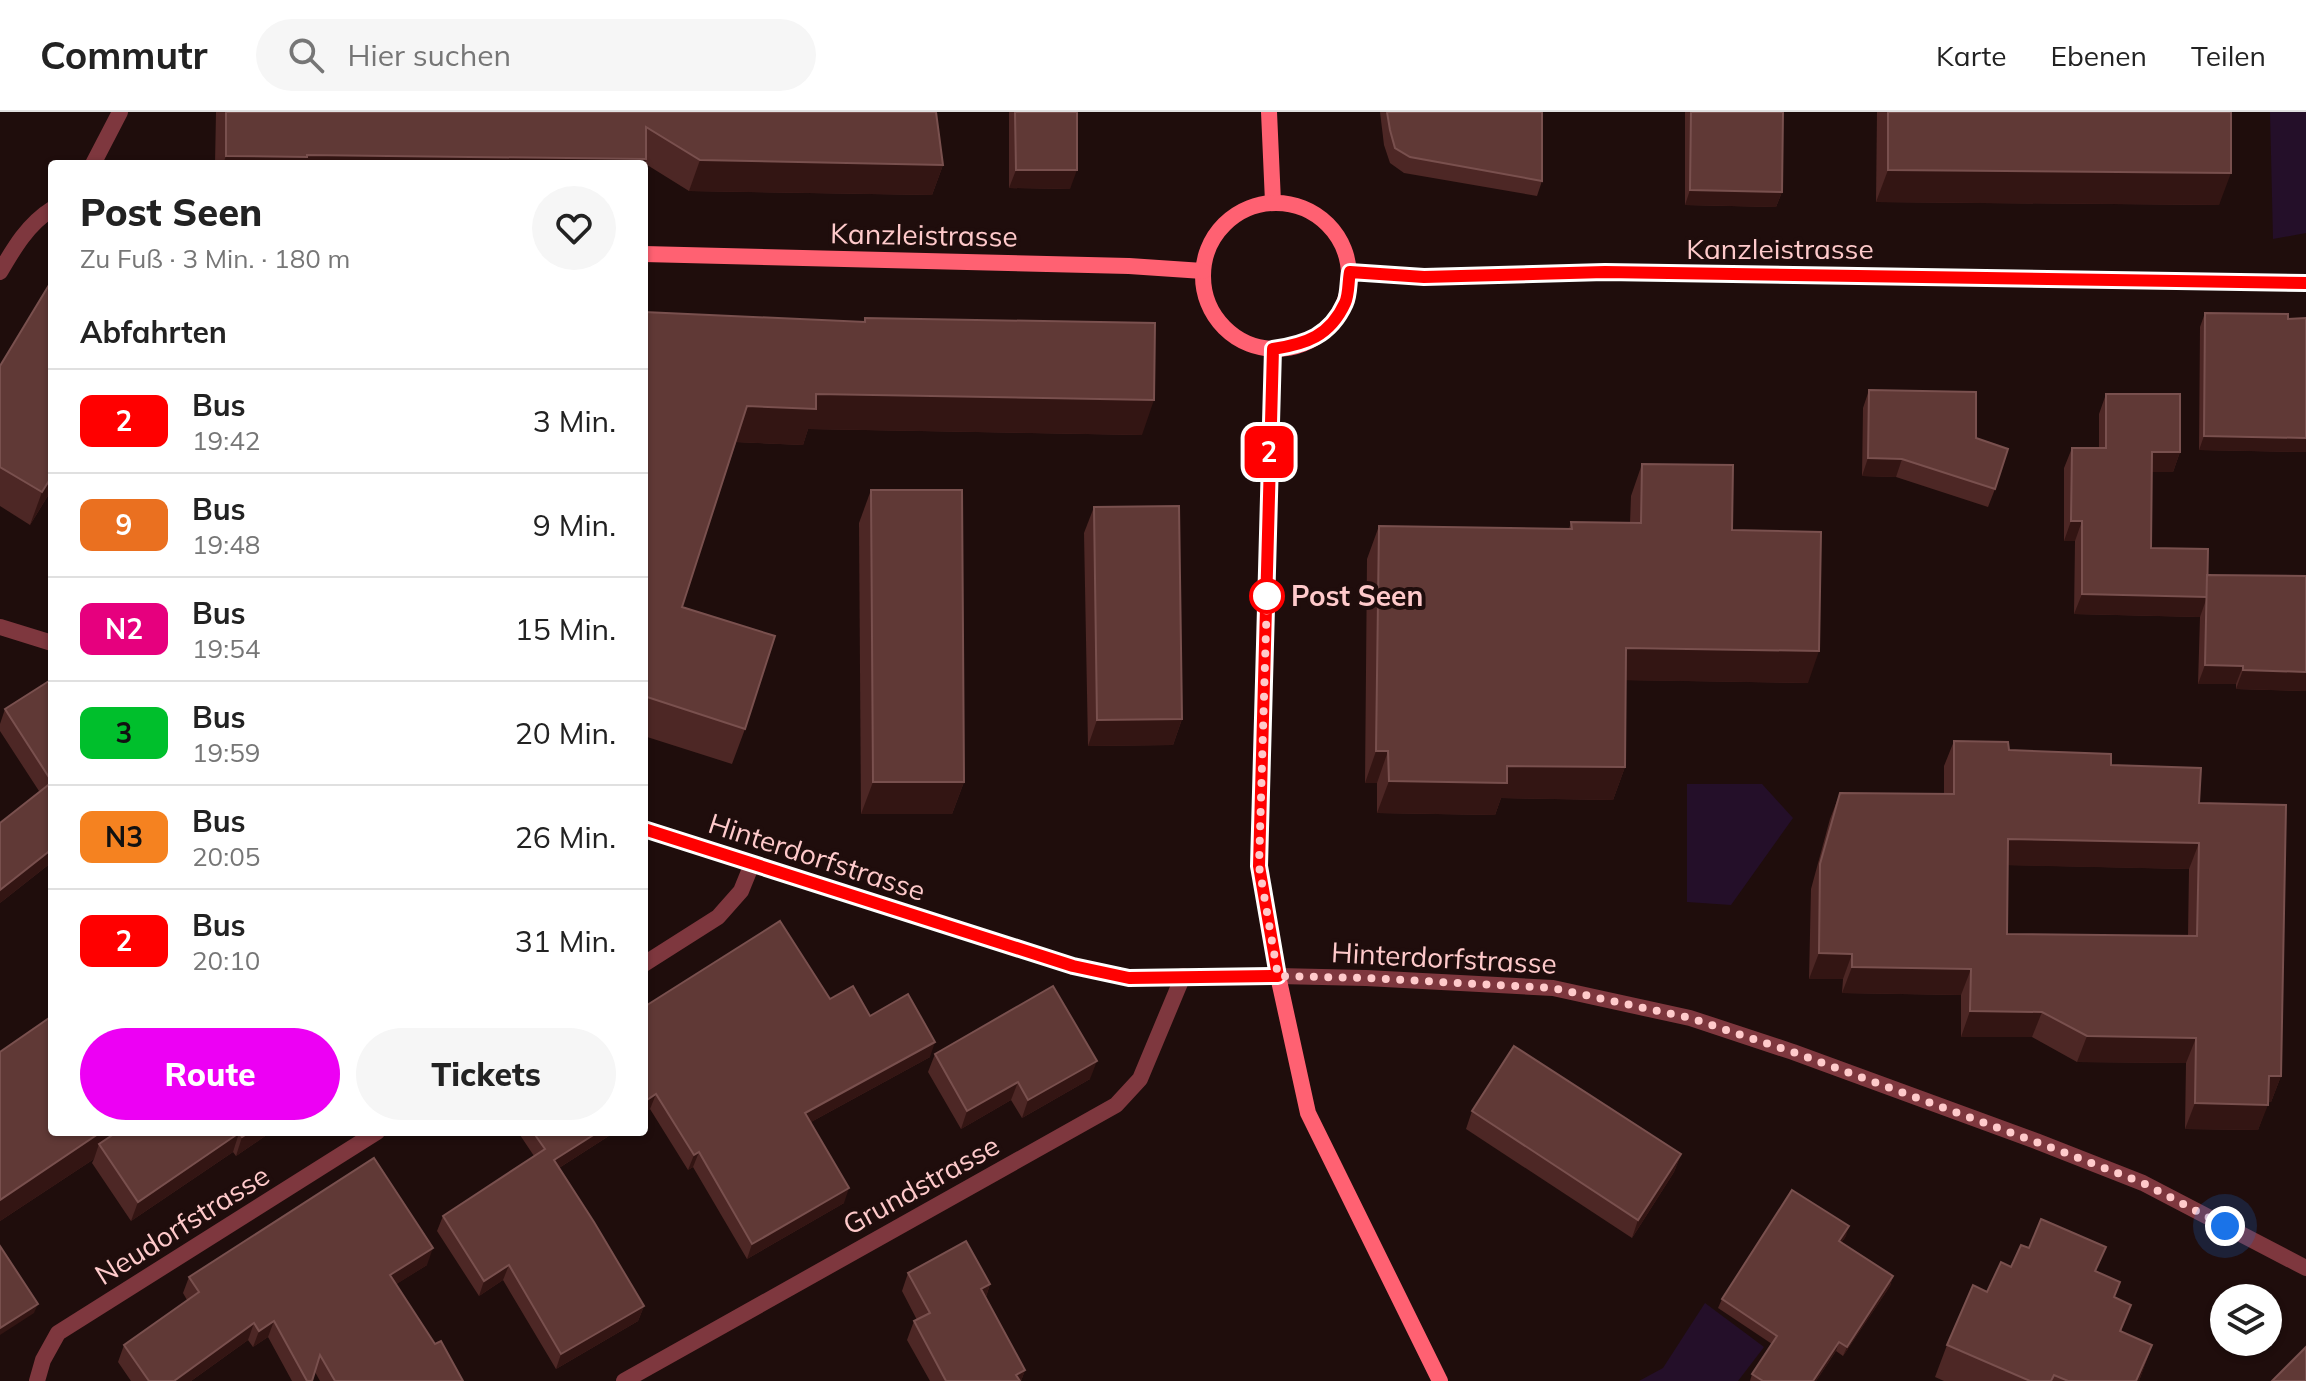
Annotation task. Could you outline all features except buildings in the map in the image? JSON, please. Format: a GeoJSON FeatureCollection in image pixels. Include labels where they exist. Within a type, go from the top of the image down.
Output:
{"type":"FeatureCollection","features":[{"type":"Feature","properties":{"kind":"street"},"geometry":{"type":"LineString","coordinates":[[95,160],[120,112]]}},
{"type":"Feature","properties":{"kind":"street"},"geometry":{"type":"LineString","coordinates":[[1269,112],[1273,202]]}},
{"type":"Feature","properties":{"kind":"street"},"geometry":{"type":"LineString","coordinates":[[1273,202],[1301,206],[1326,221],[1343,244],[1350,272],[1346,302],[1329,328],[1303,344],[1273,349],[1251,344],[1230,333],[1215,315],[1205,294],[1203,271],[1209,245],[1225,223],[1247,209],[1273,202]]}},
{"type":"Feature","properties":{"kind":"street"},"geometry":{"type":"LineString","coordinates":[[0,272],[15,245],[39,217],[48,211]]}},
{"type":"Feature","properties":{"kind":"street","name":"Kanzleistrasse"},"geometry":{"type":"LineString","coordinates":[[648,254],[1099,265],[1203,271]]}},
{"type":"Feature","properties":{"kind":"street","name":"Kanzleistrasse"},"geometry":{"type":"LineString","coordinates":[[1350,272],[1424,277],[1605,272],[2306,283]]}},
{"type":"Feature","properties":{"kind":"street"},"geometry":{"type":"LineString","coordinates":[[1273,349],[1259,866],[1278,976],[1308,1113],[1440,1381]]}},
{"type":"Feature","properties":{"kind":"street"},"geometry":{"type":"LineString","coordinates":[[0,627],[48,642]]}},
{"type":"Feature","properties":{"kind":"street","name":"Hinterdorfstrasse"},"geometry":{"type":"LineString","coordinates":[[648,830],[1073,966],[1129,978],[1366,978],[1553,988],[1690,1018],[1793,1052],[2143,1183],[2306,1268]]}},
{"type":"Feature","properties":{"kind":"street"},"geometry":{"type":"LineString","coordinates":[[648,961],[718,917],[741,891],[752,864]]}},
{"type":"Feature","properties":{"kind":"street","name":"Grundstrasse"},"geometry":{"type":"LineString","coordinates":[[624,1381],[1116,1105],[1140,1079],[1183,976]]}},
{"type":"Feature","properties":{"kind":"street","name":"Neudorfstrasse"},"geometry":{"type":"LineString","coordinates":[[37,1381],[43,1360],[58,1333],[371,1136]]}},
{"type":"Feature","properties":{"kind":"shaded area"},"geometry":{"type":"Polygon","coordinates":[[[2270,112],[2306,112],[2306,233],[2273,239],[2270,112]]]}},
{"type":"Feature","properties":{"kind":"shaded area"},"geometry":{"type":"Polygon","coordinates":[[[1687,784],[1762,784],[1793,818],[1731,905],[1687,902],[1687,784]]]}},
{"type":"Feature","properties":{"kind":"shaded area"},"geometry":{"type":"Polygon","coordinates":[[[1705,1303],[1764,1347],[1738,1381],[1639,1381],[1663,1368],[1705,1303]]]}},
{"type":"Feature","properties":{"kind":"bus line","name":"2"},"geometry":{"type":"LineString","coordinates":[[648,830],[1073,966],[1129,978],[1278,976],[1259,866],[1273,349],[1303,344],[1329,328],[1346,302],[1350,272],[1424,277],[1605,272],[2306,283]]}},
{"type":"Feature","properties":{"kind":"place","name":"Post Seen"},"geometry":{"type":"Point","coordinates":[1267,596]}},
{"type":"Feature","properties":{"kind":"route"},"geometry":{"type":"LineString","coordinates":[[1267,596],[1259,866],[1278,976],[1553,988],[1690,1018],[1793,1052],[2143,1183],[2225,1226]]}}]}
